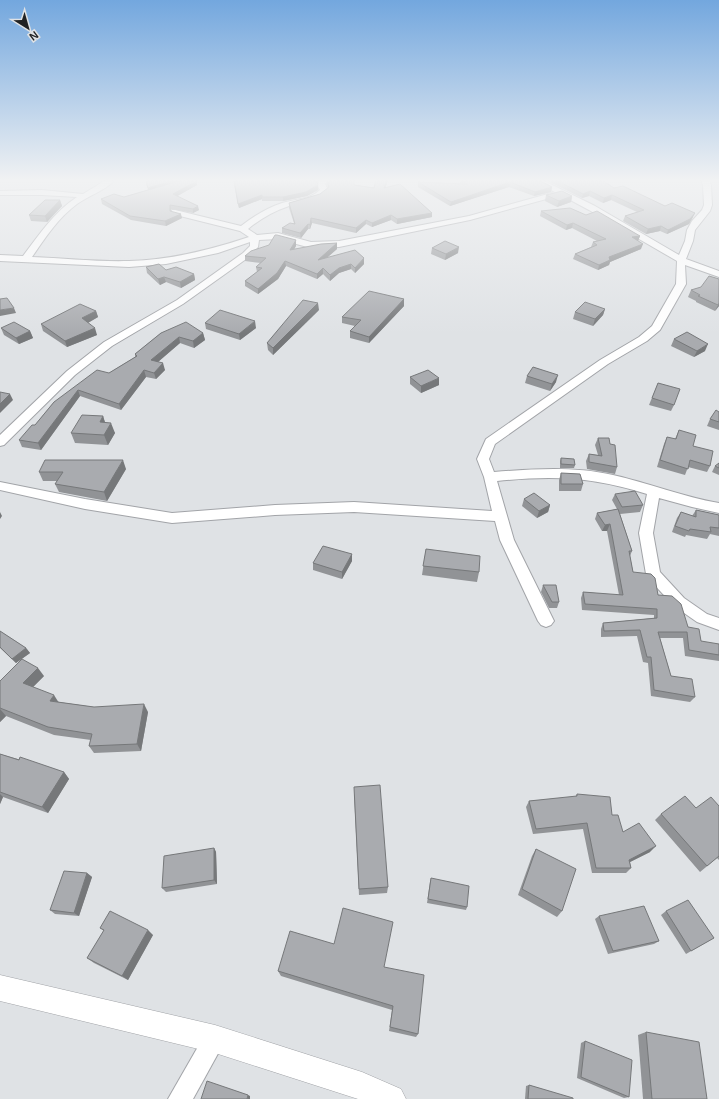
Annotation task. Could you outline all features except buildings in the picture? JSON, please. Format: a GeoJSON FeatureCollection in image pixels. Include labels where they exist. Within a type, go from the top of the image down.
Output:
{"type":"FeatureCollection","features":[{"type":"Feature","properties":{"kind":"street"},"geometry":{"type":"LineString","coordinates":[[26,259],[47,231]]}},
{"type":"Feature","properties":{"kind":"street"},"geometry":{"type":"LineString","coordinates":[[246,231],[255,238]]}},
{"type":"Feature","properties":{"kind":"street"},"geometry":{"type":"LineString","coordinates":[[0,258],[129,264],[166,261],[215,251],[255,238],[278,236],[312,245],[340,244],[401,231]]}},
{"type":"Feature","properties":{"kind":"street"},"geometry":{"type":"LineString","coordinates":[[632,231],[681,260],[719,274]]}},
{"type":"Feature","properties":{"kind":"street"},"geometry":{"type":"LineString","coordinates":[[546,621],[507,540],[490,477],[483,459],[490,442],[604,362],[643,339],[656,328],[681,284],[681,260],[689,241],[691,231]]}},
{"type":"Feature","properties":{"kind":"street"},"geometry":{"type":"LineString","coordinates":[[0,442],[71,373],[108,344],[135,326],[180,302],[246,255],[254,247],[255,238]]}},
{"type":"Feature","properties":{"kind":"street"},"geometry":{"type":"LineString","coordinates":[[490,477],[568,472],[612,479],[654,492],[719,508]]}},
{"type":"Feature","properties":{"kind":"street"},"geometry":{"type":"LineString","coordinates":[[0,486],[85,504],[172,518],[275,510],[354,507],[500,516]]}},
{"type":"Feature","properties":{"kind":"street"},"geometry":{"type":"LineString","coordinates":[[654,492],[646,533],[654,574],[679,602],[702,618],[719,624]]}},
{"type":"Feature","properties":{"kind":"street"},"geometry":{"type":"LineString","coordinates":[[0,988],[215,1039],[362,1086],[391,1099]]}},
{"type":"Feature","properties":{"kind":"street"},"geometry":{"type":"LineString","coordinates":[[180,1099],[215,1039]]}}]}
